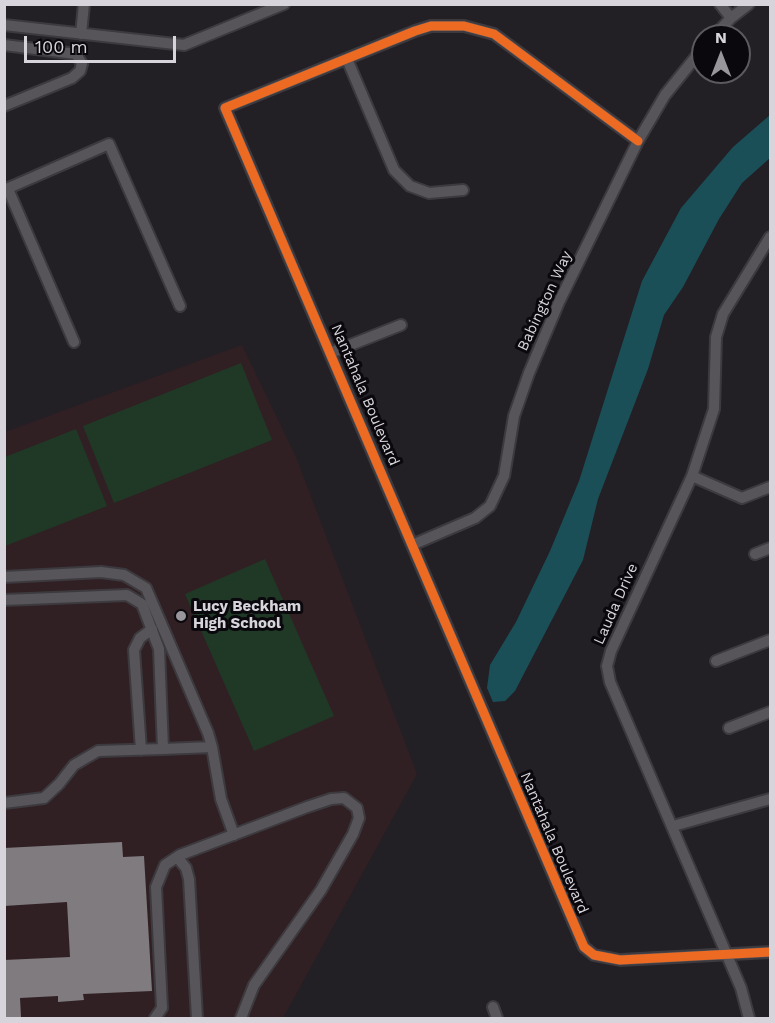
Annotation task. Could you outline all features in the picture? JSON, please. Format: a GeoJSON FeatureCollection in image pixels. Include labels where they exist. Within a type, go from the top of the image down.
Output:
{"type":"FeatureCollection","features":[{"type":"Feature","properties":{"kind":"street"},"geometry":{"type":"LineString","coordinates":[[81,34],[84,4]]}},
{"type":"Feature","properties":{"kind":"street"},"geometry":{"type":"LineString","coordinates":[[4,25],[184,45],[284,4]]}},
{"type":"Feature","properties":{"kind":"street"},"geometry":{"type":"LineString","coordinates":[[720,4],[731,18]]}},
{"type":"Feature","properties":{"kind":"street"},"geometry":{"type":"LineString","coordinates":[[725,24],[749,4]]}},
{"type":"Feature","properties":{"kind":"street","name":"Nantahala Boulevard"},"geometry":{"type":"LineString","coordinates":[[638,141],[494,34],[479,29],[431,26],[225,108],[584,947],[594,955],[620,960],[771,952]]}},
{"type":"Feature","properties":{"kind":"street"},"geometry":{"type":"LineString","coordinates":[[4,45],[76,54],[82,64],[80,71],[72,78],[4,106]]}},
{"type":"Feature","properties":{"kind":"street"},"geometry":{"type":"LineString","coordinates":[[347,59],[394,170],[410,186],[429,193],[463,190]]}},
{"type":"Feature","properties":{"kind":"street","name":"Babington Way"},"geometry":{"type":"LineString","coordinates":[[412,545],[475,518],[490,506],[504,476],[514,416],[540,346],[638,141],[665,95],[691,63]]}},
{"type":"Feature","properties":{"kind":"street"},"geometry":{"type":"LineString","coordinates":[[74,342],[6,189],[109,144],[180,306]]}},
{"type":"Feature","properties":{"kind":"street","name":"Lauda Drive"},"geometry":{"type":"LineString","coordinates":[[749,1018],[741,988],[725,956],[673,826],[610,682],[607,666],[610,651],[692,476],[714,409],[716,337],[723,314],[742,279],[771,237]]}},
{"type":"Feature","properties":{"kind":"street"},"geometry":{"type":"LineString","coordinates":[[330,353],[401,325]]}},
{"type":"Feature","properties":{"kind":"street"},"geometry":{"type":"LineString","coordinates":[[692,476],[742,498],[771,487]]}},
{"type":"Feature","properties":{"kind":"street"},"geometry":{"type":"LineString","coordinates":[[756,554],[771,548]]}},
{"type":"Feature","properties":{"kind":"street"},"geometry":{"type":"LineString","coordinates":[[4,577],[101,572],[124,575],[146,588],[208,733],[221,799],[234,835]]}},
{"type":"Feature","properties":{"kind":"street"},"geometry":{"type":"LineString","coordinates":[[4,600],[127,595],[142,604],[159,649],[163,749]]}},
{"type":"Feature","properties":{"kind":"street"},"geometry":{"type":"LineString","coordinates":[[141,750],[134,650],[140,638],[152,628]]}},
{"type":"Feature","properties":{"kind":"street"},"geometry":{"type":"LineString","coordinates":[[716,661],[771,640]]}},
{"type":"Feature","properties":{"kind":"street"},"geometry":{"type":"LineString","coordinates":[[729,728],[771,712]]}},
{"type":"Feature","properties":{"kind":"street"},"geometry":{"type":"LineString","coordinates":[[4,803],[44,798],[74,765],[98,751],[212,747]]}},
{"type":"Feature","properties":{"kind":"street"},"geometry":{"type":"LineString","coordinates":[[155,1018],[162,1008],[156,887],[165,865],[177,857],[331,798],[344,798],[352,802],[359,818],[353,834],[321,890],[254,985],[241,1018]]}},
{"type":"Feature","properties":{"kind":"street"},"geometry":{"type":"LineString","coordinates":[[673,826],[771,799]]}},
{"type":"Feature","properties":{"kind":"street"},"geometry":{"type":"LineString","coordinates":[[177,857],[186,868],[189,879],[197,1018]]}},
{"type":"Feature","properties":{"kind":"street"},"geometry":{"type":"LineString","coordinates":[[493,1007],[497,1018]]}},
{"type":"Feature","properties":{"kind":"shaded area","name":"Lucy Beckham High School"},"geometry":{"type":"Polygon","coordinates":[[[242,345],[296,457],[417,774],[283,1018],[5,1018],[5,432],[242,345]]]}},
{"type":"Feature","properties":{"kind":"green space"},"geometry":{"type":"Polygon","coordinates":[[[241,363],[272,440],[114,503],[83,426],[241,363]]]}},
{"type":"Feature","properties":{"kind":"green space"},"geometry":{"type":"Polygon","coordinates":[[[76,429],[107,506],[5,546],[5,457],[76,429]]]}},
{"type":"Feature","properties":{"kind":"green space"},"geometry":{"type":"Polygon","coordinates":[[[265,559],[334,716],[254,751],[185,594],[265,559]]]}},
{"type":"Feature","properties":{"kind":"water"},"geometry":{"type":"Polygon","coordinates":[[[770,115],[770,158],[742,183],[719,219],[683,287],[664,315],[648,369],[598,499],[583,560],[515,691],[505,701],[493,702],[487,688],[490,665],[516,622],[550,551],[579,481],[642,281],[681,208],[733,147],[770,115]]]}},
{"type":"Feature","properties":{"kind":"building"},"geometry":{"type":"Polygon","coordinates":[[[122,842],[123,857],[144,856],[152,991],[83,994],[84,1000],[58,1002],[58,996],[20,998],[21,1017],[4,1018],[4,960],[70,957],[67,902],[4,906],[4,848],[122,842]]]}},
{"type":"Feature","properties":{"kind":"cycle path"},"geometry":{"type":"LineString","coordinates":[[638,141],[494,34],[464,26],[431,26],[415,31],[225,108],[584,947],[594,955],[620,960],[770,952]]}},
{"type":"Feature","properties":{"kind":"place","name":"Lucy Beckham High School"},"geometry":{"type":"Point","coordinates":[181,616]}}]}
